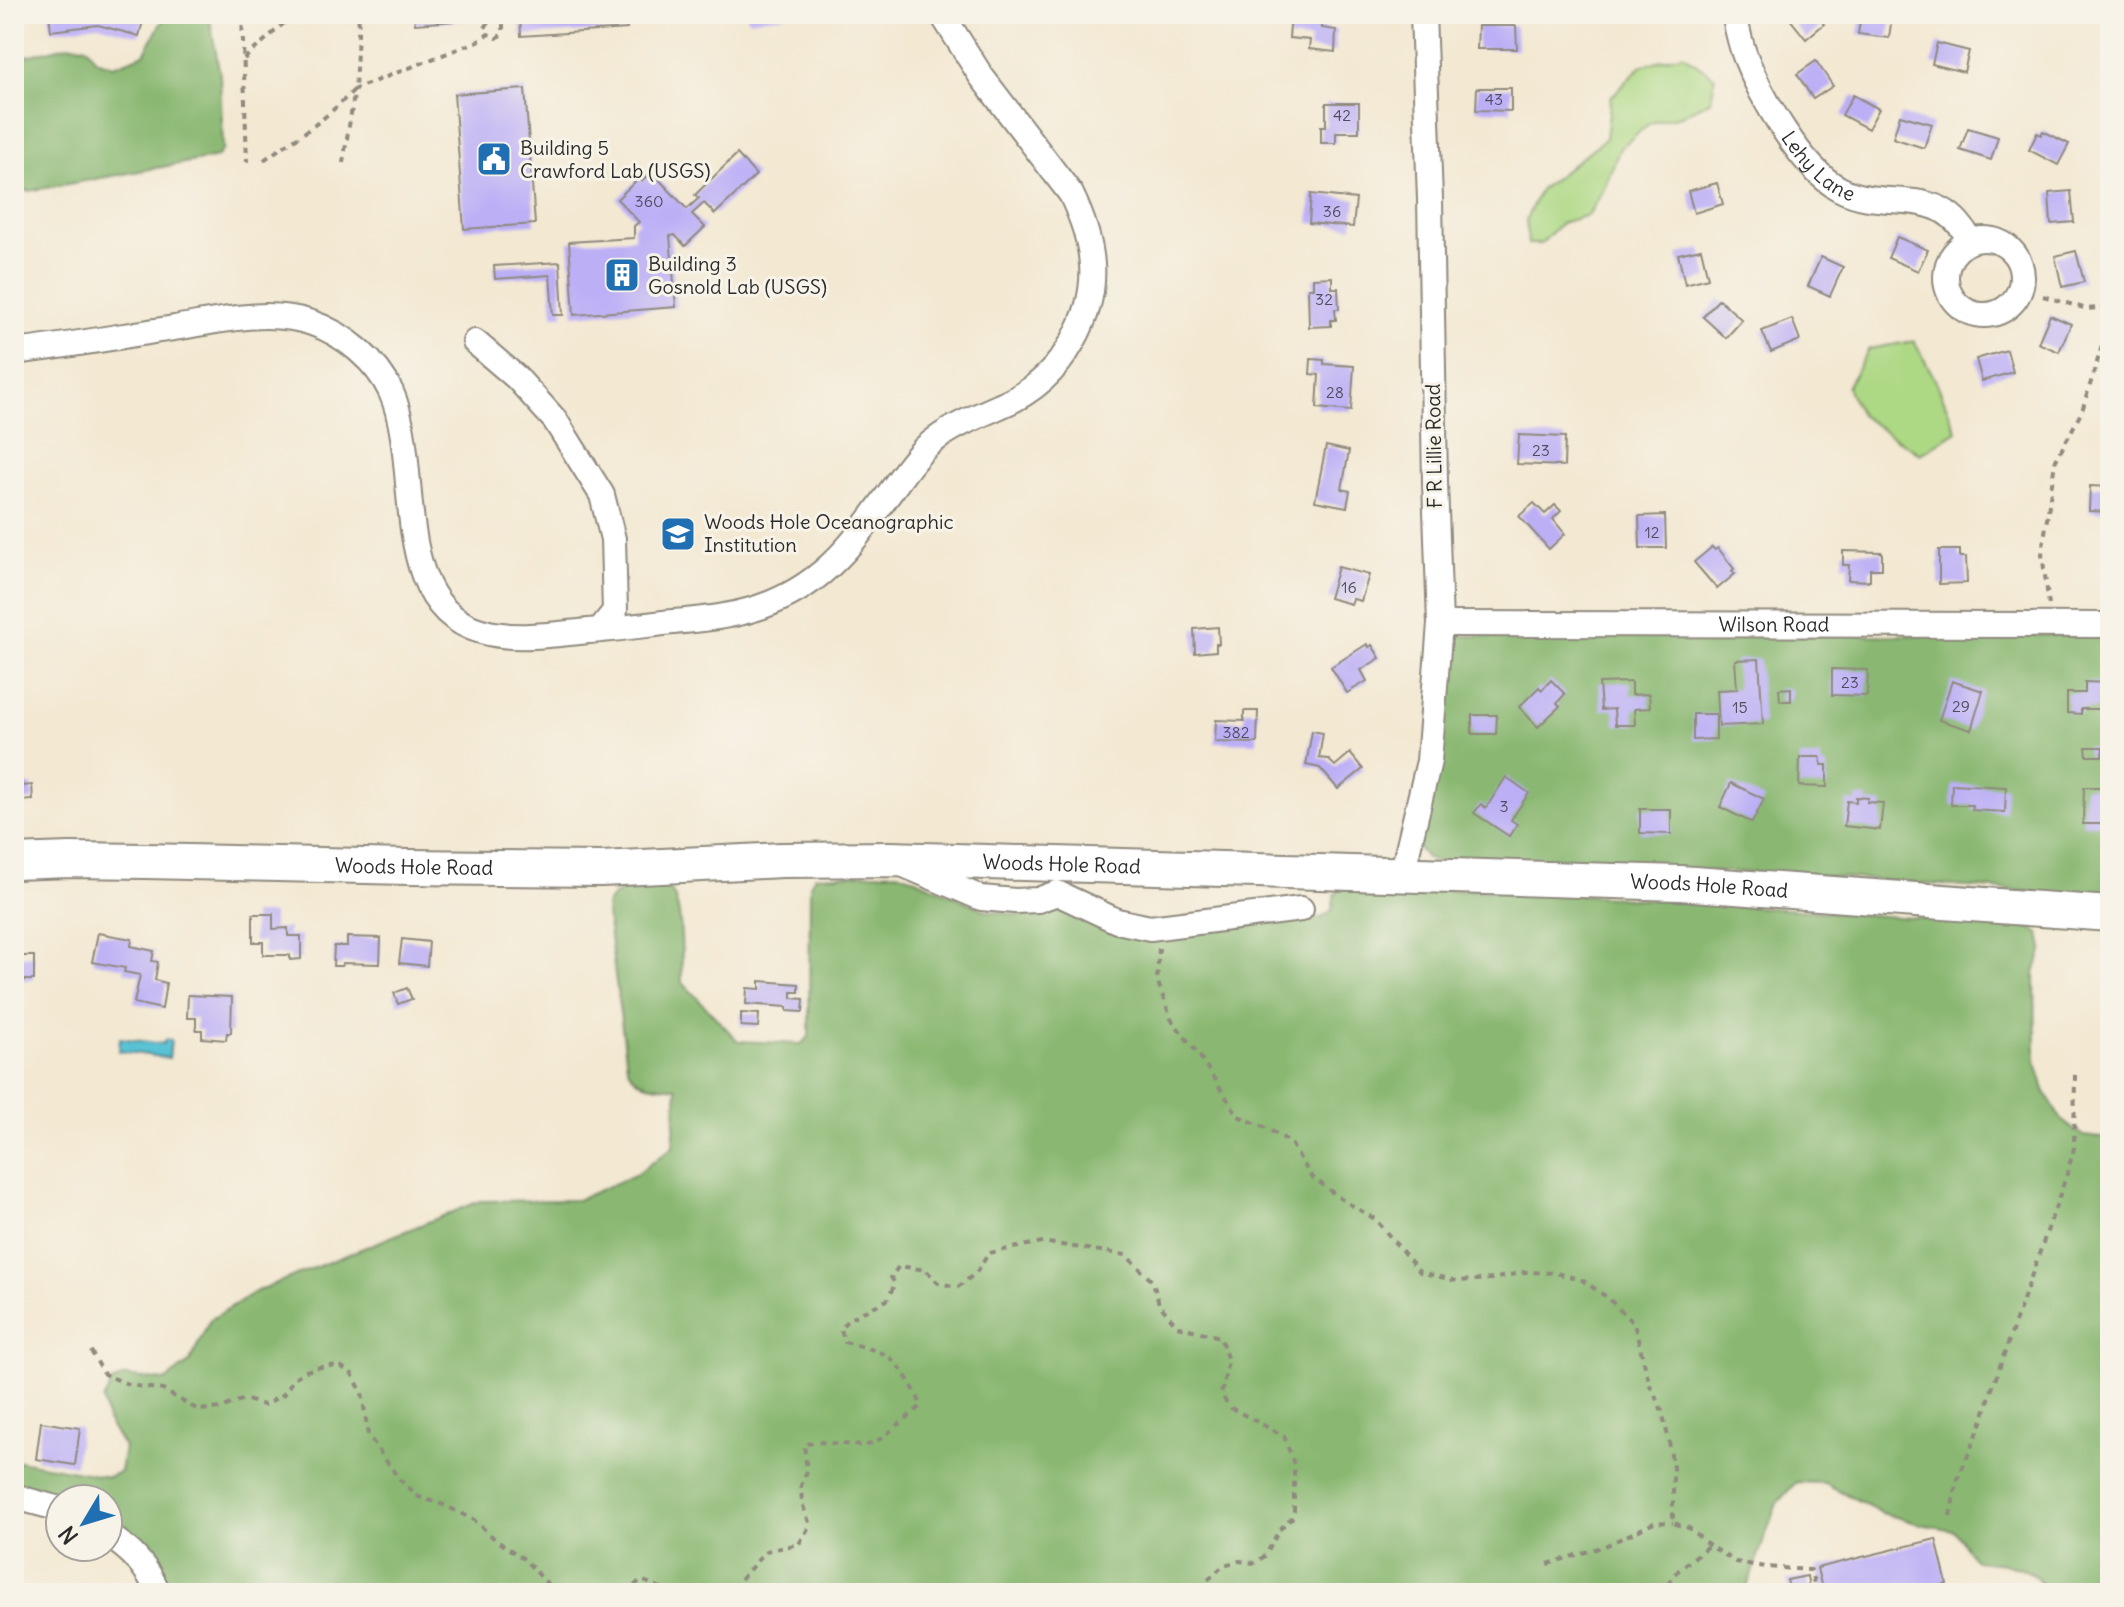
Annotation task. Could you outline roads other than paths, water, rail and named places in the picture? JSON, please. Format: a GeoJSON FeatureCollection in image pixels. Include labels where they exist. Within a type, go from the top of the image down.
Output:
{"type":"FeatureCollection","features":[{"type":"Feature","properties":{"kind":"highway","name":"Woods Hole Road"},"geometry":{"type":"LineString","coordinates":[[14,862],[116,860],[601,869],[782,860],[891,859],[1680,883],[2110,914]]}},
{"type":"Feature","properties":{"kind":"street"},"geometry":{"type":"LineString","coordinates":[[14,352],[263,316],[309,322],[331,331],[360,352],[390,390],[402,437],[420,569],[431,591],[460,623],[497,634],[548,634],[734,615],[771,603],[808,584],[846,551],[924,450],[957,425],[1028,392],[1051,373],[1071,346],[1084,321],[1092,295],[1089,242],[1079,211],[1063,182],[966,56],[942,14]]}},
{"type":"Feature","properties":{"kind":"street","name":"F R Lillie Road"},"geometry":{"type":"LineString","coordinates":[[1402,874],[1429,761],[1440,624],[1423,14]]}},
{"type":"Feature","properties":{"kind":"street","name":"Lehy Lane"},"geometry":{"type":"LineString","coordinates":[[1734,14],[1744,54],[1763,95],[1785,134],[1825,181],[1843,191],[1936,207],[1953,217],[1970,241]]}},
{"type":"Feature","properties":{"kind":"street"},"geometry":{"type":"LineString","coordinates":[[475,342],[517,378],[555,420],[602,495],[613,539],[615,611],[600,630]]}},
{"type":"Feature","properties":{"kind":"street","name":"Wilson Road"},"geometry":{"type":"LineString","coordinates":[[1440,624],[2110,625]]}},
{"type":"Feature","properties":{"kind":"street"},"geometry":{"type":"LineString","coordinates":[[891,859],[981,898],[1015,901],[1038,900],[1057,893],[1098,865]]}},
{"type":"Feature","properties":{"kind":"street"},"geometry":{"type":"LineString","coordinates":[[1057,893],[1117,921],[1150,928],[1301,909]]}},
{"type":"Feature","properties":{"kind":"street"},"geometry":{"type":"LineString","coordinates":[[14,1518],[24,1506],[25,1498]]}},
{"type":"Feature","properties":{"kind":"street"},"geometry":{"type":"LineString","coordinates":[[124,1548],[138,1559],[158,1593]]}},
{"type":"Feature","properties":{"kind":"water"},"geometry":{"type":"Polygon","coordinates":[[[120,1038],[163,1044],[165,1040],[171,1040],[169,1058],[119,1051],[120,1038]]]}},
{"type":"Feature","properties":{"kind":"place","name":"Building 5 Crawford Lab (USGS)"},"geometry":{"type":"Point","coordinates":[494,159]}},
{"type":"Feature","properties":{"kind":"place","name":"Building 3 Gosnold Lab (USGS)"},"geometry":{"type":"Point","coordinates":[622,275]}},
{"type":"Feature","properties":{"kind":"place","name":"Woods Hole Oceanographic Institution"},"geometry":{"type":"Point","coordinates":[678,534]}}]}
